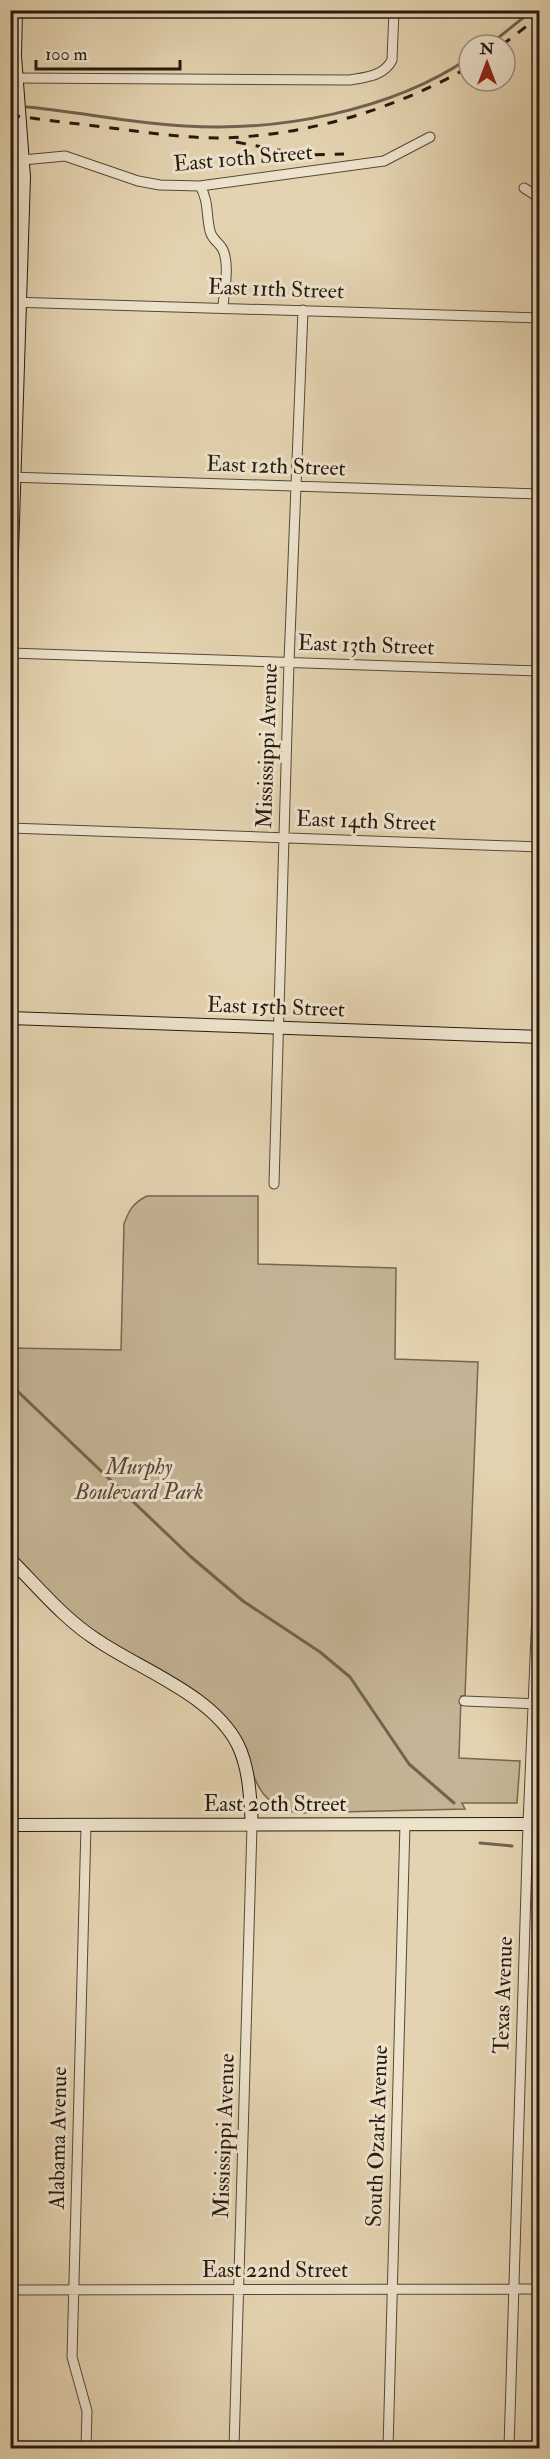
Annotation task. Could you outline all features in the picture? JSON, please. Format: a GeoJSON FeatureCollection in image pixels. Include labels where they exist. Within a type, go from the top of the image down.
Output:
{"type":"FeatureCollection","features":[{"type":"Feature","properties":{"kind":"main road"},"geometry":{"type":"LineString","coordinates":[[10,615],[16,301],[23,160],[16,78],[16,10]]}},
{"type":"Feature","properties":{"kind":"main road","name":"East 15th Street"},"geometry":{"type":"LineString","coordinates":[[10,1018],[540,1037]]}},
{"type":"Feature","properties":{"kind":"main road"},"geometry":{"type":"LineString","coordinates":[[10,1560],[70,1620],[96,1640],[198,1702],[223,1724],[238,1746],[244,1762],[252,1826]]}},
{"type":"Feature","properties":{"kind":"main road","name":"East 20th Street"},"geometry":{"type":"LineString","coordinates":[[10,1825],[534,1824]]}},
{"type":"Feature","properties":{"kind":"street"},"geometry":{"type":"LineString","coordinates":[[16,78],[350,80],[372,76],[386,70],[389,66],[392,60],[394,10]]}},
{"type":"Feature","properties":{"kind":"street","name":"East 10th Street"},"geometry":{"type":"LineString","coordinates":[[23,160],[65,156],[138,181],[160,185],[200,186],[384,161],[430,137]]}},
{"type":"Feature","properties":{"kind":"street"},"geometry":{"type":"LineString","coordinates":[[200,186],[207,199],[210,233],[222,248],[226,260],[223,307]]}},
{"type":"Feature","properties":{"kind":"street"},"geometry":{"type":"LineString","coordinates":[[524,188],[540,198]]}},
{"type":"Feature","properties":{"kind":"street","name":"East 11th Street"},"geometry":{"type":"LineString","coordinates":[[16,301],[540,318]]}},
{"type":"Feature","properties":{"kind":"street","name":"Mississippi Avenue"},"geometry":{"type":"LineString","coordinates":[[274,1184],[289,662],[303,309]]}},
{"type":"Feature","properties":{"kind":"street","name":"East 12th Street"},"geometry":{"type":"LineString","coordinates":[[13,477],[540,494]]}},
{"type":"Feature","properties":{"kind":"street","name":"East 13th Street"},"geometry":{"type":"LineString","coordinates":[[10,653],[540,671]]}},
{"type":"Feature","properties":{"kind":"street","name":"East 14th Street"},"geometry":{"type":"LineString","coordinates":[[10,828],[540,847]]}},
{"type":"Feature","properties":{"kind":"street","name":"Texas Avenue"},"geometry":{"type":"LineString","coordinates":[[509,2448],[513,2289],[534,1824],[540,1542]]}},
{"type":"Feature","properties":{"kind":"street"},"geometry":{"type":"LineString","coordinates":[[464,1701],[536,1704]]}},
{"type":"Feature","properties":{"kind":"street","name":"South Ozark Avenue"},"geometry":{"type":"LineString","coordinates":[[388,2448],[405,1824]]}},
{"type":"Feature","properties":{"kind":"street","name":"Alabama Avenue"},"geometry":{"type":"LineString","coordinates":[[86,1826],[72,2357],[87,2411],[86,2448]]}},
{"type":"Feature","properties":{"kind":"street","name":"Mississippi Avenue"},"geometry":{"type":"LineString","coordinates":[[234,2448],[252,1826]]}},
{"type":"Feature","properties":{"kind":"street","name":"East 22nd Street"},"geometry":{"type":"LineString","coordinates":[[10,2290],[540,2289]]}},
{"type":"Feature","properties":{"kind":"green space","name":"Murphy Boulevard Park"},"geometry":{"type":"Polygon","coordinates":[[[147,1196],[258,1196],[258,1264],[396,1268],[395,1359],[478,1362],[465,1696],[461,1696],[459,1758],[520,1761],[517,1803],[462,1803],[465,1809],[297,1813],[282,1808],[271,1802],[263,1793],[236,1734],[103,1639],[67,1610],[11,1553],[11,1348],[121,1350],[124,1224],[132,1207],[147,1196]]]}},
{"type":"Feature","properties":{"kind":"waterway"},"geometry":{"type":"LineString","coordinates":[[504,33],[533,10]]}},
{"type":"Feature","properties":{"kind":"waterway"},"geometry":{"type":"LineString","coordinates":[[27,107],[165,125],[221,127],[258,125],[333,114],[369,104],[405,92],[457,65]]}},
{"type":"Feature","properties":{"kind":"waterway"},"geometry":{"type":"LineString","coordinates":[[10,1384],[190,1556],[243,1601],[320,1652],[350,1677],[409,1764],[454,1803]]}},
{"type":"Feature","properties":{"kind":"waterway"},"geometry":{"type":"LineString","coordinates":[[480,1843],[512,1846]]}},
{"type":"Feature","properties":{"kind":"railway"},"geometry":{"type":"LineString","coordinates":[[517,34],[540,16]]}},
{"type":"Feature","properties":{"kind":"railway"},"geometry":{"type":"LineString","coordinates":[[10,115],[184,137],[241,137],[301,129],[359,115],[415,94],[457,73]]}},
{"type":"Feature","properties":{"kind":"railway"},"geometry":{"type":"LineString","coordinates":[[236,142],[305,155],[344,154]]}}]}
